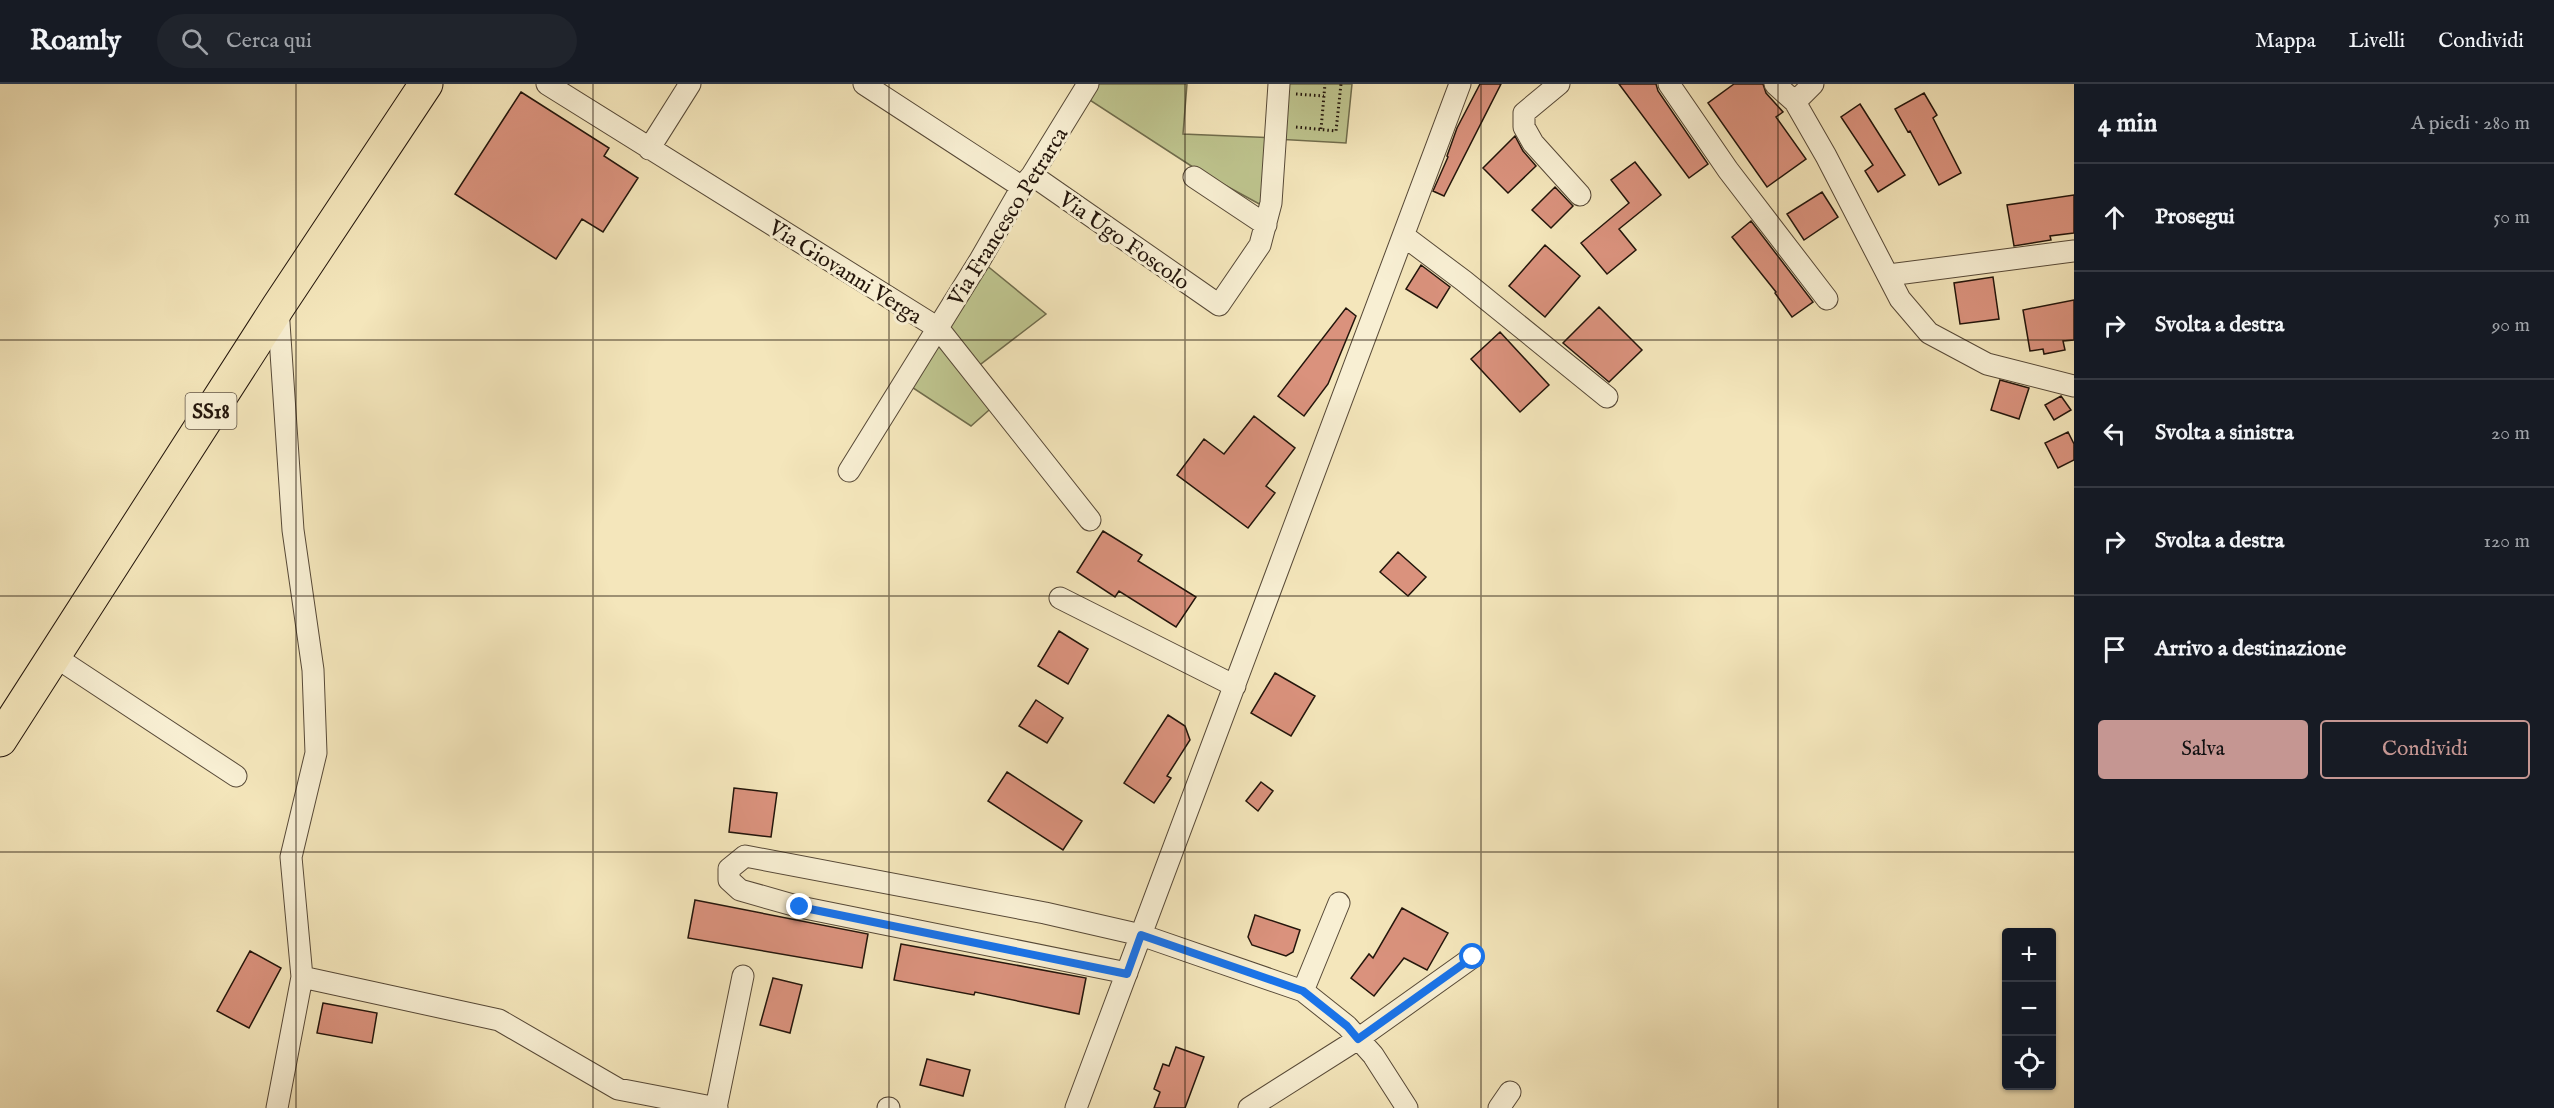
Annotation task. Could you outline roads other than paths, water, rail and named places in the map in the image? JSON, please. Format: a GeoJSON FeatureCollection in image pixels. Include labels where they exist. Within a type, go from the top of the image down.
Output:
{"type":"FeatureCollection","features":[{"type":"Feature","properties":{"kind":"main road","name":"SS18"},"geometry":{"type":"LineString","coordinates":[[0,740],[278,307],[426,84]]}},
{"type":"Feature","properties":{"kind":"street","name":"Via Giovanni Verga"},"geometry":{"type":"LineString","coordinates":[[548,84],[938,328],[1090,520]]}},
{"type":"Feature","properties":{"kind":"street"},"geometry":{"type":"LineString","coordinates":[[649,149],[690,84]]}},
{"type":"Feature","properties":{"kind":"street","name":"Via Ugo Foscolo"},"geometry":{"type":"LineString","coordinates":[[864,84],[1027,181],[1219,305],[1260,245],[1266,225]]}},
{"type":"Feature","properties":{"kind":"street","name":"Via Francesco Petrarca"},"geometry":{"type":"LineString","coordinates":[[849,471],[1088,84]]}},
{"type":"Feature","properties":{"kind":"street"},"geometry":{"type":"LineString","coordinates":[[1076,1108],[1460,84]]}},
{"type":"Feature","properties":{"kind":"street"},"geometry":{"type":"LineString","coordinates":[[1559,84],[1524,113],[1524,127],[1533,143],[1580,195]]}},
{"type":"Feature","properties":{"kind":"street"},"geometry":{"type":"LineString","coordinates":[[1669,84],[1728,170],[1827,299]]}},
{"type":"Feature","properties":{"kind":"street"},"geometry":{"type":"LineString","coordinates":[[1774,84],[1795,102],[1900,299],[1929,333],[1987,364],[2074,386]]}},
{"type":"Feature","properties":{"kind":"street"},"geometry":{"type":"LineString","coordinates":[[1795,102],[1813,84]]}},
{"type":"Feature","properties":{"kind":"street"},"geometry":{"type":"LineString","coordinates":[[1194,177],[1266,225],[1271,203],[1278,89]]}},
{"type":"Feature","properties":{"kind":"street"},"geometry":{"type":"LineString","coordinates":[[1404,236],[1464,281],[1607,397]]}},
{"type":"Feature","properties":{"kind":"street"},"geometry":{"type":"LineString","coordinates":[[1889,275],[2074,251]]}},
{"type":"Feature","properties":{"kind":"street"},"geometry":{"type":"LineString","coordinates":[[277,1108],[302,977],[291,857],[316,753],[313,670],[293,530],[278,307]]}},
{"type":"Feature","properties":{"kind":"street"},"geometry":{"type":"LineString","coordinates":[[1060,598],[1235,686]]}},
{"type":"Feature","properties":{"kind":"street"},"geometry":{"type":"LineString","coordinates":[[54,656],[236,776]]}},
{"type":"Feature","properties":{"kind":"street"},"geometry":{"type":"LineString","coordinates":[[1127,974],[800,907],[740,890],[729,880],[729,869],[745,856],[1045,913],[1141,935],[1303,991],[1347,1026],[1373,1055],[1407,1108]]}},
{"type":"Feature","properties":{"kind":"street"},"geometry":{"type":"LineString","coordinates":[[1303,991],[1339,903]]}},
{"type":"Feature","properties":{"kind":"street"},"geometry":{"type":"LineString","coordinates":[[1249,1108],[1358,1039],[1473,957]]}},
{"type":"Feature","properties":{"kind":"street"},"geometry":{"type":"LineString","coordinates":[[302,977],[499,1020],[618,1089],[716,1108],[743,976]]}}]}
